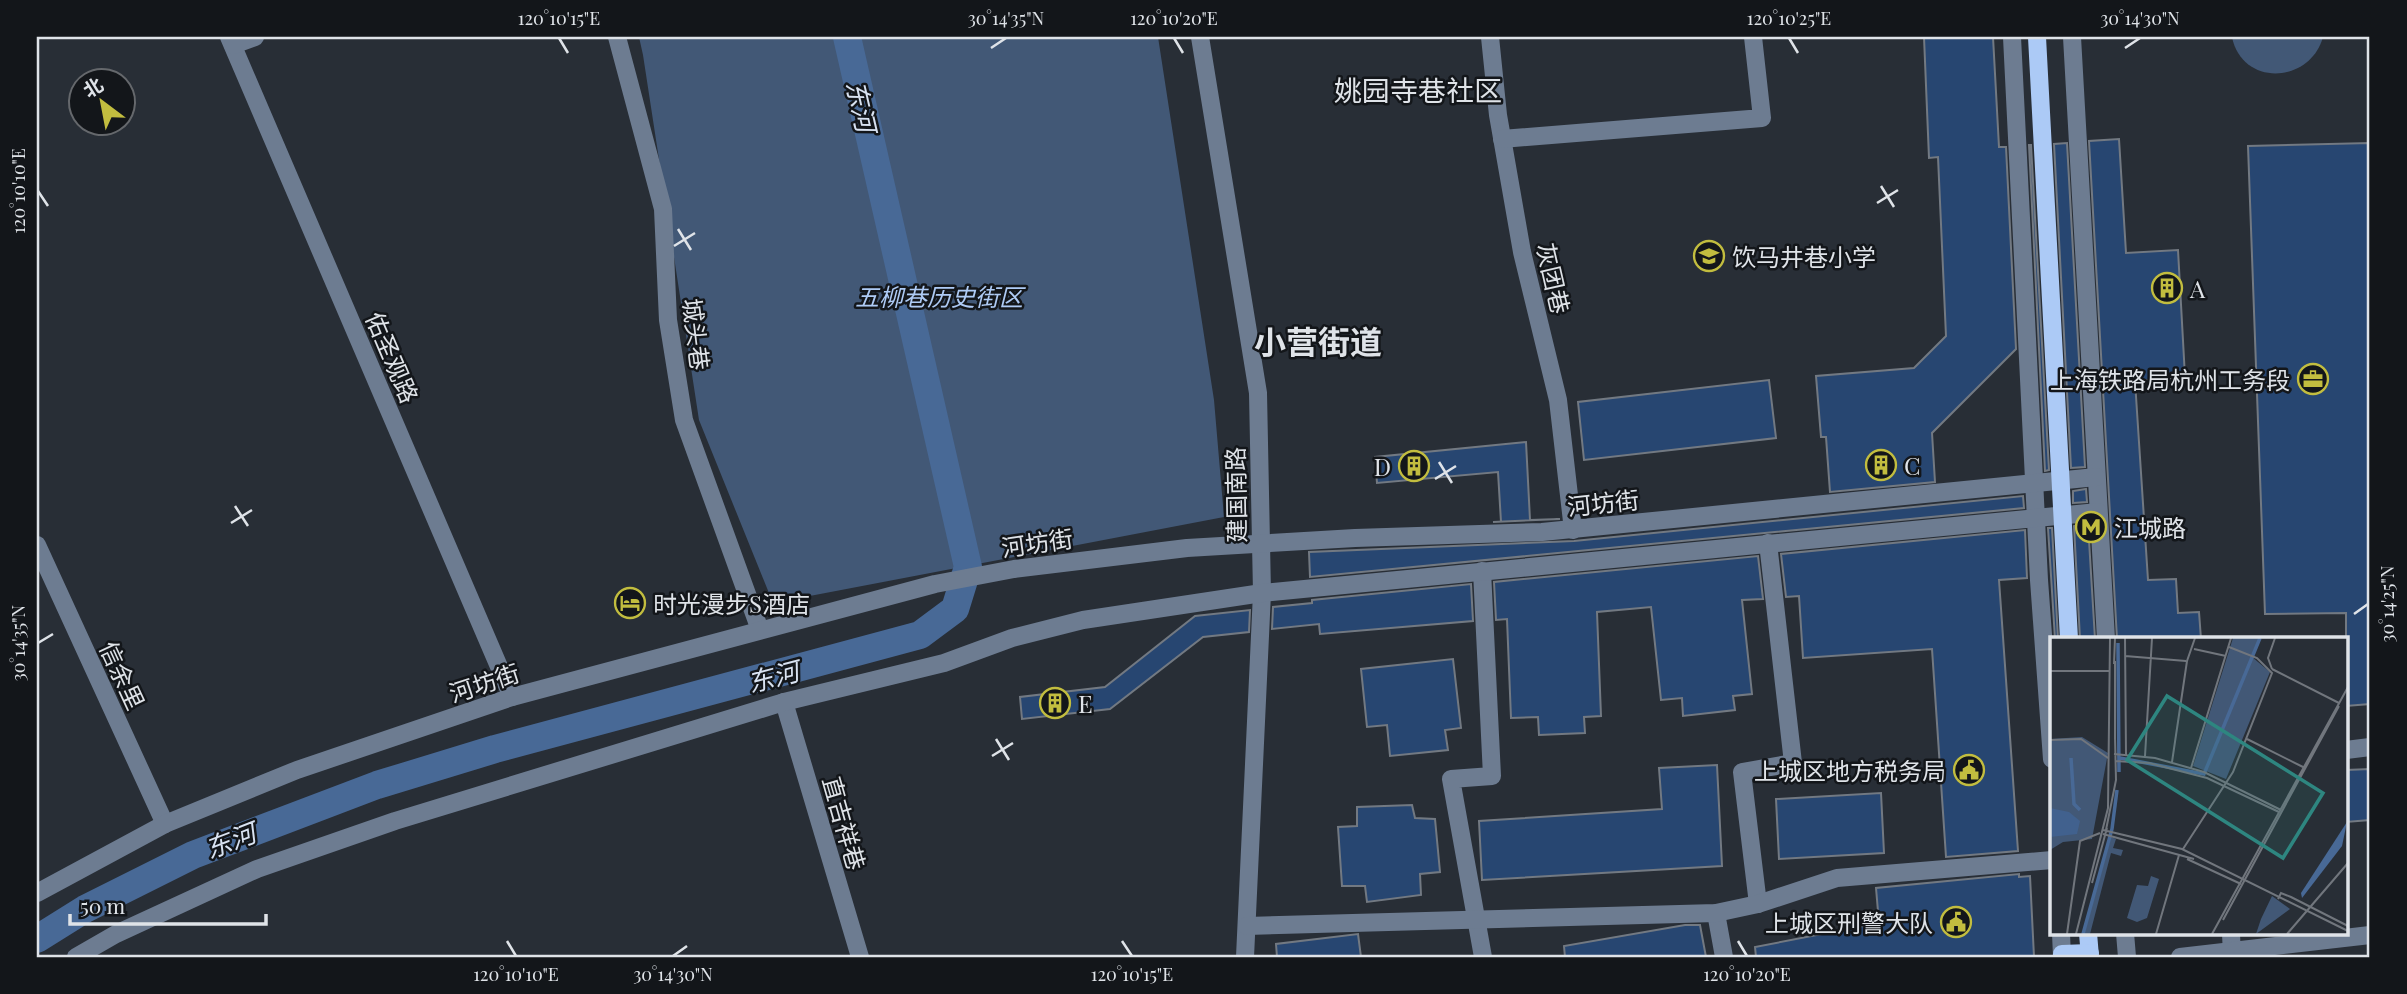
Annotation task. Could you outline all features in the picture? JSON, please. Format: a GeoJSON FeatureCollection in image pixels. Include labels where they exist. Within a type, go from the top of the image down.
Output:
{"type":"FeatureCollection","features":[{"type":"Feature","properties":{"kind":"main road"},"geometry":{"type":"LineString","coordinates":[[2037,37],[2069,637]]}},
{"type":"Feature","properties":{"kind":"main road"},"geometry":{"type":"LineString","coordinates":[[2062,956],[2090,955],[2088,934]]}},
{"type":"Feature","properties":{"kind":"street"},"geometry":{"type":"LineString","coordinates":[[231,41],[255,37]]}},
{"type":"Feature","properties":{"kind":"street","name":"城头巷"},"geometry":{"type":"LineString","coordinates":[[617,37],[663,209],[668,320],[684,420],[760,630]]}},
{"type":"Feature","properties":{"kind":"street","name":"建国南路"},"geometry":{"type":"LineString","coordinates":[[1200,37],[1258,393],[1262,593],[1245,957]]}},
{"type":"Feature","properties":{"kind":"street","name":"灰团巷"},"geometry":{"type":"LineString","coordinates":[[1490,37],[1502,139],[1522,252],[1558,400],[1573,530]]}},
{"type":"Feature","properties":{"kind":"street"},"geometry":{"type":"LineString","coordinates":[[1502,139],[1762,118],[1753,37]]}},
{"type":"Feature","properties":{"kind":"street"},"geometry":{"type":"LineString","coordinates":[[2012,37],[2034,483],[2050,729]]}},
{"type":"Feature","properties":{"kind":"street"},"geometry":{"type":"LineString","coordinates":[[2072,37],[2106,637]]}},
{"type":"Feature","properties":{"kind":"street","name":"佑圣观路"},"geometry":{"type":"LineString","coordinates":[[231,41],[512,697]]}},
{"type":"Feature","properties":{"kind":"street","name":"河坊街"},"geometry":{"type":"LineString","coordinates":[[37,894],[165,824],[297,770],[512,697],[948,581],[1002,571],[1187,548],[1573,530],[2096,477]]}},
{"type":"Feature","properties":{"kind":"street"},"geometry":{"type":"LineString","coordinates":[[76,957],[116,934],[257,869],[395,821],[784,702],[944,663],[1012,638],[1083,620],[1262,593],[2098,512]]}},
{"type":"Feature","properties":{"kind":"street"},"geometry":{"type":"LineString","coordinates":[[1758,904],[1742,772],[1793,763],[1768,543]]}},
{"type":"Feature","properties":{"kind":"street","name":"信余里"},"geometry":{"type":"LineString","coordinates":[[37,545],[165,824]]}},
{"type":"Feature","properties":{"kind":"street"},"geometry":{"type":"LineString","coordinates":[[1482,571],[1492,776],[1451,779],[1483,957]]}},
{"type":"Feature","properties":{"kind":"street","name":"直吉祥巷"},"geometry":{"type":"LineString","coordinates":[[784,702],[860,957]]}},
{"type":"Feature","properties":{"kind":"street"},"geometry":{"type":"LineString","coordinates":[[2348,750],[2370,747]]}},
{"type":"Feature","properties":{"kind":"street"},"geometry":{"type":"LineString","coordinates":[[1247,926],[1716,913],[1758,904],[1837,878],[2050,860]]}},
{"type":"Feature","properties":{"kind":"street"},"geometry":{"type":"LineString","coordinates":[[1716,913],[1724,957]]}},
{"type":"Feature","properties":{"kind":"street"},"geometry":{"type":"LineString","coordinates":[[2061,934],[2062,956]]}},
{"type":"Feature","properties":{"kind":"street"},"geometry":{"type":"LineString","coordinates":[[2125,934],[2127,957]]}},
{"type":"Feature","properties":{"kind":"street"},"geometry":{"type":"LineString","coordinates":[[2231,934],[2231,955]]}},
{"type":"Feature","properties":{"kind":"street"},"geometry":{"type":"LineString","coordinates":[[2180,957],[2231,955],[2370,935]]}},
{"type":"Feature","properties":{"kind":"green space","name":"五柳巷历史街区"},"geometry":{"type":"Polygon","coordinates":[[[639,37],[1158,37],[1214,400],[1224,517],[773,603],[699,420],[639,37]]]}},
{"type":"Feature","properties":{"kind":"green space"},"geometry":{"type":"Polygon","coordinates":[[[2232,37],[2323,37],[2316,53],[2305,64],[2291,71],[2276,73],[2249,65],[2238,53],[2232,37]]]}},
{"type":"Feature","properties":{"kind":"building"},"geometry":{"type":"Polygon","coordinates":[[[1924,37],[1993,37],[1999,147],[2006,147],[2016,349],[1932,433],[1935,482],[1830,492],[1826,437],[1821,437],[1816,376],[1914,368],[1946,336],[1938,157],[1929,158],[1924,37]]]}},
{"type":"Feature","properties":{"kind":"building"},"geometry":{"type":"Polygon","coordinates":[[[2119,139],[2126,253],[2178,250],[2185,377],[2135,381],[2148,580],[2176,579],[2178,613],[2199,612],[2201,637],[2117,637],[2089,141],[2119,139]]]}},
{"type":"Feature","properties":{"kind":"building"},"geometry":{"type":"Polygon","coordinates":[[[2067,143],[2085,467],[2071,468],[2054,144],[2067,143]]]}},
{"type":"Feature","properties":{"kind":"building","name":"上海铁路局杭州工务段"},"geometry":{"type":"Polygon","coordinates":[[[2370,143],[2370,704],[2348,706],[2346,613],[2265,614],[2248,146],[2370,143]]]}},
{"type":"Feature","properties":{"kind":"building"},"geometry":{"type":"Polygon","coordinates":[[[2029,145],[2049,470],[2045,471],[2029,145]]]}},
{"type":"Feature","properties":{"kind":"building"},"geometry":{"type":"Polygon","coordinates":[[[1769,380],[1776,438],[1584,460],[1578,402],[1769,380]]]}},
{"type":"Feature","properties":{"kind":"building"},"geometry":{"type":"Polygon","coordinates":[[[1526,442],[1530,520],[1560,519],[1501,522],[1498,472],[1377,483],[1375,457],[1526,442]]]}},
{"type":"Feature","properties":{"kind":"building"},"geometry":{"type":"Polygon","coordinates":[[[2086,489],[2087,502],[2073,503],[2073,491],[2086,489]]]}},
{"type":"Feature","properties":{"kind":"building"},"geometry":{"type":"Polygon","coordinates":[[[2023,496],[2024,508],[1310,577],[1309,552],[1574,541],[2023,496]]]}},
{"type":"Feature","properties":{"kind":"building"},"geometry":{"type":"Polygon","coordinates":[[[2088,524],[2095,637],[2080,637],[2074,526],[2088,524]]]}},
{"type":"Feature","properties":{"kind":"building"},"geometry":{"type":"Polygon","coordinates":[[[2048,528],[2052,528],[2058,637],[2055,637],[2048,528]]]}},
{"type":"Feature","properties":{"kind":"building"},"geometry":{"type":"Polygon","coordinates":[[[2025,530],[2027,578],[1999,580],[2018,851],[1946,857],[1932,649],[1803,658],[1799,596],[1786,597],[1781,554],[2025,530]]]}},
{"type":"Feature","properties":{"kind":"building"},"geometry":{"type":"Polygon","coordinates":[[[1758,556],[1763,599],[1742,600],[1752,694],[1733,696],[1735,710],[1683,716],[1682,698],[1661,700],[1651,607],[1597,612],[1601,716],[1584,717],[1585,733],[1539,735],[1538,717],[1511,718],[1507,619],[1496,620],[1494,582],[1758,556]]]}},
{"type":"Feature","properties":{"kind":"building"},"geometry":{"type":"Polygon","coordinates":[[[1471,584],[1473,621],[1320,634],[1319,624],[1272,629],[1273,607],[1312,603],[1312,600],[1471,584]]]}},
{"type":"Feature","properties":{"kind":"building"},"geometry":{"type":"Polygon","coordinates":[[[1250,610],[1249,632],[1203,637],[1110,709],[1022,719],[1020,697],[1105,687],[1195,616],[1250,610]]]}},
{"type":"Feature","properties":{"kind":"building"},"geometry":{"type":"Polygon","coordinates":[[[1453,659],[1461,728],[1445,730],[1448,750],[1390,756],[1387,725],[1367,727],[1361,669],[1453,659]]]}},
{"type":"Feature","properties":{"kind":"building"},"geometry":{"type":"Polygon","coordinates":[[[1717,765],[1722,866],[1482,880],[1479,821],[1662,809],[1659,768],[1717,765]]]}},
{"type":"Feature","properties":{"kind":"building"},"geometry":{"type":"Polygon","coordinates":[[[2370,769],[2370,820],[2348,822],[2348,770],[2370,769]]]}},
{"type":"Feature","properties":{"kind":"building"},"geometry":{"type":"Polygon","coordinates":[[[1881,793],[1884,853],[1779,859],[1776,799],[1881,793]]]}},
{"type":"Feature","properties":{"kind":"building"},"geometry":{"type":"Polygon","coordinates":[[[1412,805],[1415,818],[1435,819],[1440,872],[1420,874],[1421,895],[1367,902],[1365,886],[1342,886],[1338,827],[1357,826],[1357,807],[1412,805]]]}},
{"type":"Feature","properties":{"kind":"building","name":"上城区刑警大队"},"geometry":{"type":"Polygon","coordinates":[[[2019,874],[2019,877],[2030,876],[2034,957],[1756,957],[1755,947],[1879,923],[1876,888],[2019,874]]]}},
{"type":"Feature","properties":{"kind":"building"},"geometry":{"type":"Polygon","coordinates":[[[1685,925],[1700,925],[1706,957],[1565,957],[1564,946],[1685,925]]]}},
{"type":"Feature","properties":{"kind":"building"},"geometry":{"type":"Polygon","coordinates":[[[1358,934],[1361,957],[1277,957],[1276,944],[1358,934]]]}},
{"type":"Feature","properties":{"kind":"waterway","name":"东河"},"geometry":{"type":"LineString","coordinates":[[37,939],[85,909],[193,855],[377,785],[495,749],[920,635],[955,609],[968,567],[847,37]]}},
{"type":"Feature","properties":{"kind":"place","name":"饮马井巷小学"},"geometry":{"type":"Point","coordinates":[1709,256]}},
{"type":"Feature","properties":{"kind":"place","name":"A"},"geometry":{"type":"Point","coordinates":[2167,288]}},
{"type":"Feature","properties":{"kind":"place","name":"上海铁路局杭州工务段"},"geometry":{"type":"Point","coordinates":[2313,379]}},
{"type":"Feature","properties":{"kind":"place","name":"C"},"geometry":{"type":"Point","coordinates":[1881,465]}},
{"type":"Feature","properties":{"kind":"place","name":"D"},"geometry":{"type":"Point","coordinates":[1414,466]}},
{"type":"Feature","properties":{"kind":"place","name":"江城路"},"geometry":{"type":"Point","coordinates":[2091,527]}},
{"type":"Feature","properties":{"kind":"place","name":"时光漫步S酒店"},"geometry":{"type":"Point","coordinates":[630,603]}},
{"type":"Feature","properties":{"kind":"place","name":"E"},"geometry":{"type":"Point","coordinates":[1055,703]}},
{"type":"Feature","properties":{"kind":"place","name":"上城区地方税务局"},"geometry":{"type":"Point","coordinates":[1969,770]}},
{"type":"Feature","properties":{"kind":"place","name":"上城区刑警大队"},"geometry":{"type":"Point","coordinates":[1956,922]}},
{"type":"Feature","properties":{"kind":"district","name":"姚园寺巷社区"},"geometry":{"type":"Point","coordinates":[1418,89]}},
{"type":"Feature","properties":{"kind":"district","name":"小营街道"},"geometry":{"type":"Point","coordinates":[1318,340]}}]}
